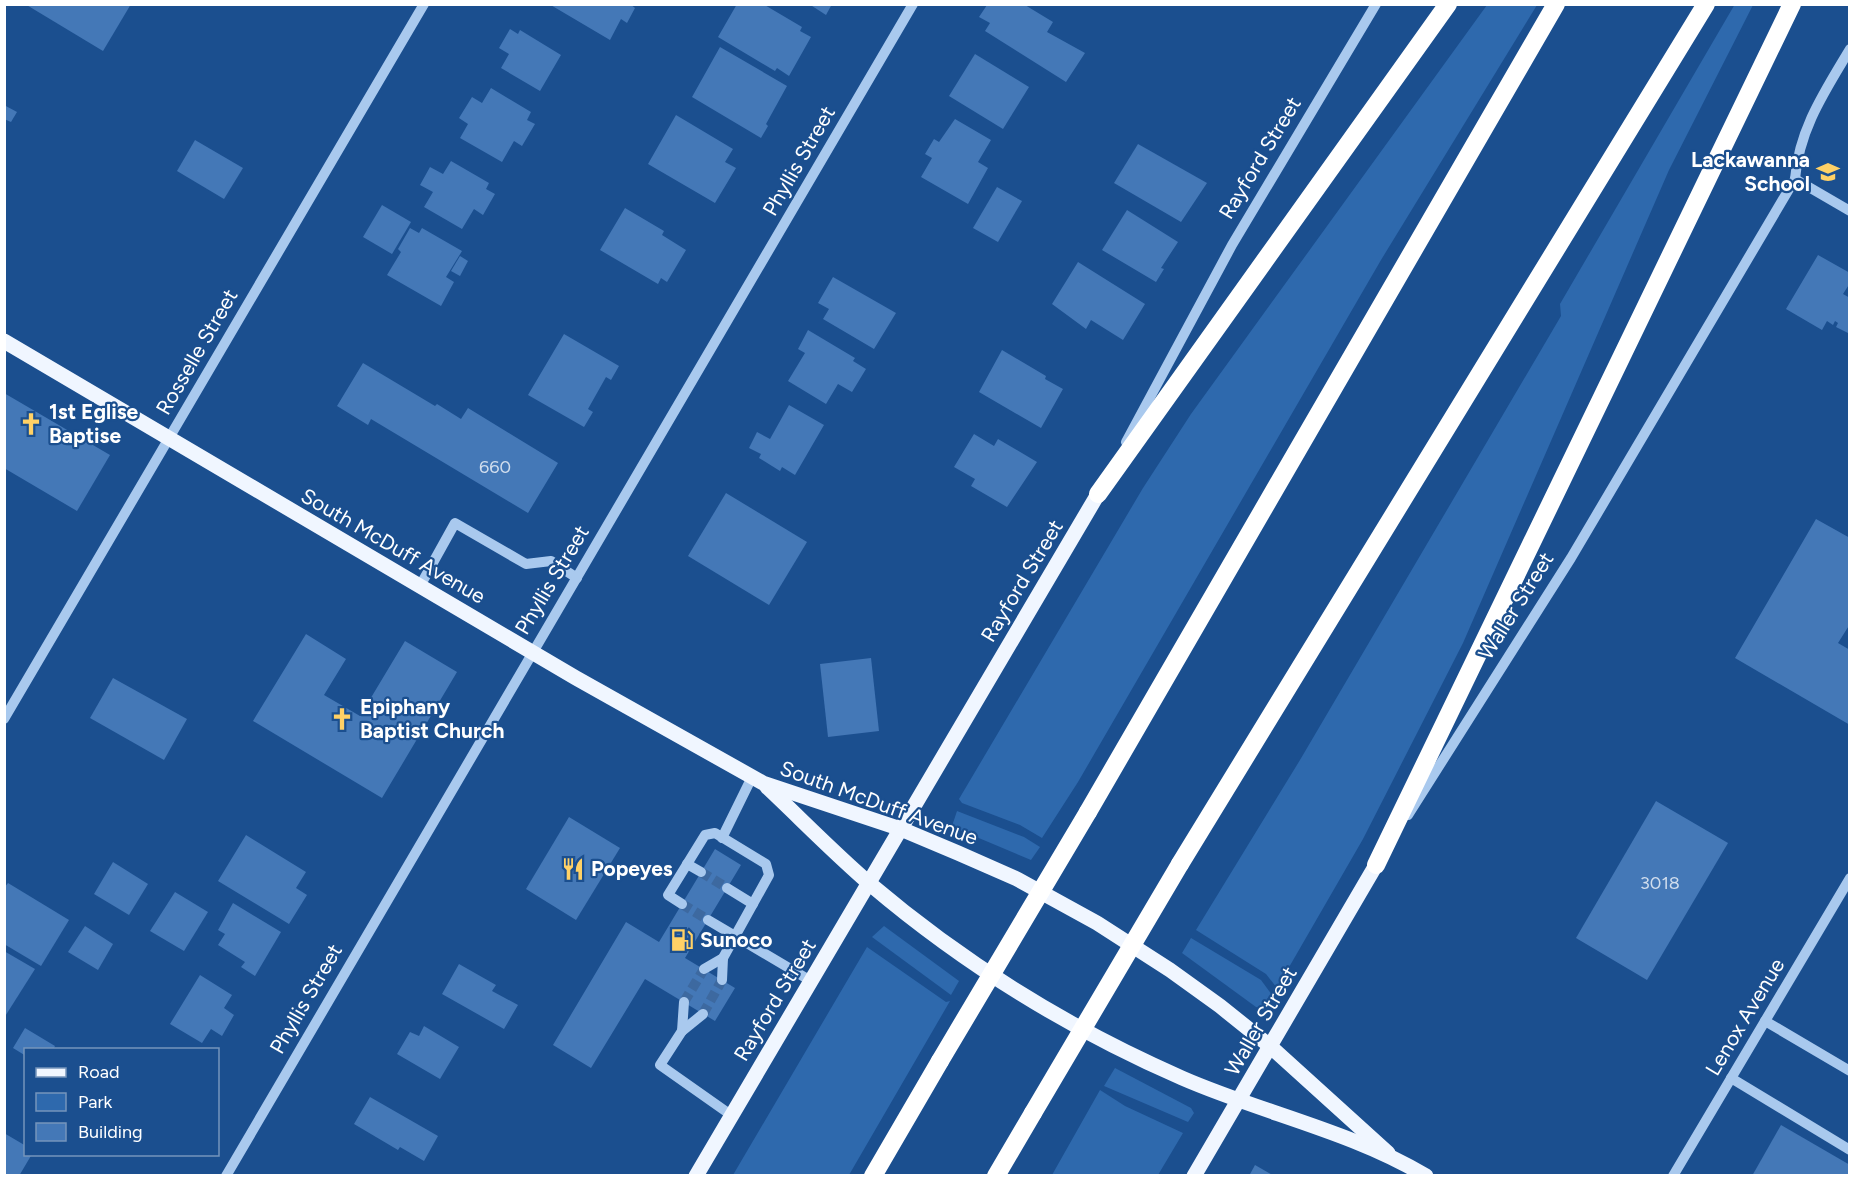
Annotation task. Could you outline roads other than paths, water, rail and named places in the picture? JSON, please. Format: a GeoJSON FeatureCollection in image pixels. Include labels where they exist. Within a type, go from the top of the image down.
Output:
{"type":"FeatureCollection","features":[{"type":"Feature","properties":{"kind":"highway"},"geometry":{"type":"LineString","coordinates":[[1098,494],[1448,4]]}},
{"type":"Feature","properties":{"kind":"highway"},"geometry":{"type":"LineString","coordinates":[[873,1176],[1088,812],[1556,4]]}},
{"type":"Feature","properties":{"kind":"highway"},"geometry":{"type":"LineString","coordinates":[[996,1176],[1180,864],[1706,4]]}},
{"type":"Feature","properties":{"kind":"highway"},"geometry":{"type":"LineString","coordinates":[[1376,866],[1792,4]]}},
{"type":"Feature","properties":{"kind":"main road","name":"South McDuff Avenue"},"geometry":{"type":"LineString","coordinates":[[4,341],[532,651],[757,780],[901,829],[1017,879],[1097,923],[1170,969],[1271,1047],[1388,1153],[1426,1176]]}},
{"type":"Feature","properties":{"kind":"main road","name":"Rayford Street"},"geometry":{"type":"LineString","coordinates":[[696,1176],[1098,494]]}},
{"type":"Feature","properties":{"kind":"main road","name":"South McDuff Avenue"},"geometry":{"type":"LineString","coordinates":[[757,780],[869,883],[972,961],[1045,1009],[1123,1051],[1239,1101],[1388,1153]]}},
{"type":"Feature","properties":{"kind":"main road","name":"Waller Street"},"geometry":{"type":"LineString","coordinates":[[1194,1176],[1376,866]]}},
{"type":"Feature","properties":{"kind":"street","name":"Rosselle Street"},"geometry":{"type":"LineString","coordinates":[[4,719],[424,4]]}},
{"type":"Feature","properties":{"kind":"street","name":"Phyllis Street"},"geometry":{"type":"LineString","coordinates":[[226,1176],[913,4]]}},
{"type":"Feature","properties":{"kind":"street","name":"Rayford Street"},"geometry":{"type":"LineString","coordinates":[[1098,494],[1232,246],[1376,4]]}},
{"type":"Feature","properties":{"kind":"street","name":"Waller Street"},"geometry":{"type":"LineString","coordinates":[[1376,866],[1571,558],[1795,179],[1797,155],[1806,126],[1850,49]]}},
{"type":"Feature","properties":{"kind":"street"},"geometry":{"type":"LineString","coordinates":[[1795,179],[1850,211]]}},
{"type":"Feature","properties":{"kind":"street"},"geometry":{"type":"LineString","coordinates":[[420,585],[455,523],[526,564],[551,561],[577,578]]}},
{"type":"Feature","properties":{"kind":"street"},"geometry":{"type":"LineString","coordinates":[[722,838],[757,780]]}},
{"type":"Feature","properties":{"kind":"street"},"geometry":{"type":"LineString","coordinates":[[682,904],[669,895],[705,835],[715,833],[766,864],[769,875],[723,958],[722,980]]}},
{"type":"Feature","properties":{"kind":"street"},"geometry":{"type":"LineString","coordinates":[[687,864],[701,872]]}},
{"type":"Feature","properties":{"kind":"street","name":"Lenox Avenue"},"geometry":{"type":"LineString","coordinates":[[1673,1176],[1850,878]]}},
{"type":"Feature","properties":{"kind":"street"},"geometry":{"type":"LineString","coordinates":[[727,888],[753,904]]}},
{"type":"Feature","properties":{"kind":"street"},"geometry":{"type":"LineString","coordinates":[[708,920],[736,934],[811,981]]}},
{"type":"Feature","properties":{"kind":"street"},"geometry":{"type":"LineString","coordinates":[[704,969],[723,958]]}},
{"type":"Feature","properties":{"kind":"street"},"geometry":{"type":"LineString","coordinates":[[682,1031],[684,1002]]}},
{"type":"Feature","properties":{"kind":"street"},"geometry":{"type":"LineString","coordinates":[[703,1014],[682,1031],[660,1065],[731,1115]]}},
{"type":"Feature","properties":{"kind":"street"},"geometry":{"type":"LineString","coordinates":[[1765,1021],[1850,1071]]}},
{"type":"Feature","properties":{"kind":"street"},"geometry":{"type":"LineString","coordinates":[[1731,1078],[1850,1150]]}},
{"type":"Feature","properties":{"kind":"tunnel"},"geometry":{"type":"LineString","coordinates":[[701,872],[727,888]]}},
{"type":"Feature","properties":{"kind":"tunnel"},"geometry":{"type":"LineString","coordinates":[[682,904],[708,920]]}},
{"type":"Feature","properties":{"kind":"tunnel"},"geometry":{"type":"LineString","coordinates":[[684,1002],[704,969]]}},
{"type":"Feature","properties":{"kind":"tunnel"},"geometry":{"type":"LineString","coordinates":[[703,1014],[722,980]]}},
{"type":"Feature","properties":{"kind":"place","name":"Lackawanna School"},"geometry":{"type":"Point","coordinates":[1828,172]}},
{"type":"Feature","properties":{"kind":"place","name":"1st Eglise Baptise"},"geometry":{"type":"Point","coordinates":[31,424]}},
{"type":"Feature","properties":{"kind":"place","name":"Epiphany Baptist Church"},"geometry":{"type":"Point","coordinates":[342,719]}},
{"type":"Feature","properties":{"kind":"place","name":"Popeyes"},"geometry":{"type":"Point","coordinates":[573,869]}},
{"type":"Feature","properties":{"kind":"place","name":"Sunoco"},"geometry":{"type":"Point","coordinates":[682,940]}}]}
